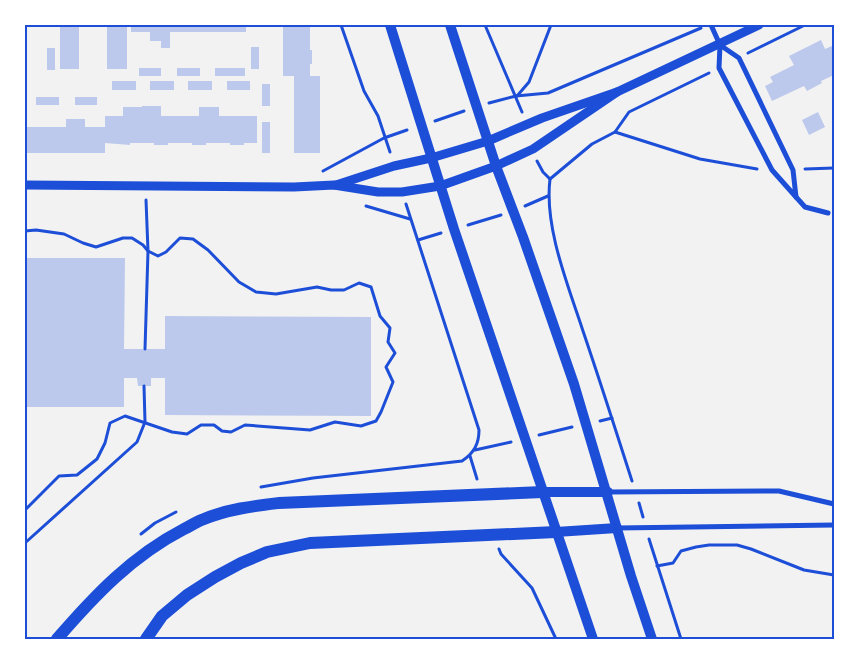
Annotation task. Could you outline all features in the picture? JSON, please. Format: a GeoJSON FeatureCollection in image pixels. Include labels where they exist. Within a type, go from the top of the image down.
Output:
{"type":"FeatureCollection","features":[{"type":"Feature","properties":{"kind":"main road"},"geometry":{"type":"LineString","coordinates":[[390,25],[454,229],[593,639]]}},
{"type":"Feature","properties":{"kind":"main road"},"geometry":{"type":"LineString","coordinates":[[450,25],[496,166],[514,211],[574,384],[652,639]]}},
{"type":"Feature","properties":{"kind":"main road"},"geometry":{"type":"LineString","coordinates":[[57,639],[93,597],[136,558],[164,540],[204,519],[241,508],[279,503],[543,492],[608,492]]}},
{"type":"Feature","properties":{"kind":"main road"},"geometry":{"type":"LineString","coordinates":[[146,639],[162,616],[187,595],[214,577],[267,552],[319,542],[617,528]]}},
{"type":"Feature","properties":{"kind":"street"},"geometry":{"type":"LineString","coordinates":[[710,25],[720,45],[719,68],[772,170],[805,206],[828,213]]}},
{"type":"Feature","properties":{"kind":"street"},"geometry":{"type":"LineString","coordinates":[[334,185],[394,166],[431,158],[488,141],[542,118],[617,92],[759,25]]}},
{"type":"Feature","properties":{"kind":"street"},"geometry":{"type":"LineString","coordinates":[[720,45],[739,58],[792,170],[796,197]]}},
{"type":"Feature","properties":{"kind":"street"},"geometry":{"type":"LineString","coordinates":[[25,185],[145,187],[334,185],[378,192],[402,192],[440,186],[496,166],[533,150],[617,92]]}},
{"type":"Feature","properties":{"kind":"street"},"geometry":{"type":"LineString","coordinates":[[608,492],[779,491],[834,504]]}},
{"type":"Feature","properties":{"kind":"street"},"geometry":{"type":"LineString","coordinates":[[617,528],[834,525]]}},
{"type":"Feature","properties":{"kind":"path"},"geometry":{"type":"LineString","coordinates":[[341,25],[364,91],[378,116],[394,166]]}},
{"type":"Feature","properties":{"kind":"path"},"geometry":{"type":"LineString","coordinates":[[485,25],[516,96]]}},
{"type":"Feature","properties":{"kind":"path"},"geometry":{"type":"LineString","coordinates":[[516,96],[529,82],[551,25]]}},
{"type":"Feature","properties":{"kind":"path"},"geometry":{"type":"LineString","coordinates":[[319,173],[384,138],[476,106],[516,96],[548,93],[710,25]]}},
{"type":"Feature","properties":{"kind":"path"},"geometry":{"type":"LineString","coordinates":[[474,450],[612,418],[564,273],[550,217],[548,196],[550,179],[592,144],[615,132],[700,159],[772,170]]}},
{"type":"Feature","properties":{"kind":"path"},"geometry":{"type":"LineString","coordinates":[[792,170],[834,168]]}},
{"type":"Feature","properties":{"kind":"path"},"geometry":{"type":"LineString","coordinates":[[145,187],[148,251],[145,349]]}},
{"type":"Feature","properties":{"kind":"path"},"geometry":{"type":"LineString","coordinates":[[418,240],[514,211],[548,196]]}},
{"type":"Feature","properties":{"kind":"path"},"geometry":{"type":"LineString","coordinates":[[313,478],[462,461],[470,456],[479,439],[479,430],[411,219]]}},
{"type":"Feature","properties":{"kind":"path"},"geometry":{"type":"LineString","coordinates":[[25,231],[36,230],[64,234],[96,247],[123,238],[132,238],[143,245],[148,251],[158,256],[166,252],[180,238],[193,240],[208,250],[239,282],[256,292],[276,294],[317,287],[344,290],[359,283],[371,287],[380,316],[390,328],[388,342],[395,353],[386,367],[393,382],[382,412],[376,421],[361,426],[336,422],[310,430],[245,425],[231,432],[222,431],[214,426],[201,425],[187,434],[172,432],[124,416],[110,423],[105,443],[97,459],[77,475],[59,476],[25,510]]}},
{"type":"Feature","properties":{"kind":"path"},"geometry":{"type":"LineString","coordinates":[[25,543],[137,442],[145,422],[144,386]]}},
{"type":"Feature","properties":{"kind":"path"},"geometry":{"type":"LineString","coordinates":[[657,566],[673,563],[681,552],[696,547],[738,545],[751,548],[804,570],[834,575]]}},
{"type":"Feature","properties":{"kind":"building"},"geometry":{"type":"Polygon","coordinates":[[[60,25],[79,25],[79,69],[60,69],[60,25]]]}},
{"type":"Feature","properties":{"kind":"building"},"geometry":{"type":"Polygon","coordinates":[[[107,25],[127,25],[127,69],[107,69],[107,25]]]}},
{"type":"Feature","properties":{"kind":"building"},"geometry":{"type":"Polygon","coordinates":[[[131,25],[246,25],[246,32],[170,32],[170,48],[161,48],[161,41],[150,41],[150,32],[131,32],[131,25]]]}},
{"type":"Feature","properties":{"kind":"building"},"geometry":{"type":"Polygon","coordinates":[[[283,25],[310,25],[312,64],[310,64],[310,76],[320,76],[320,153],[294,153],[294,76],[283,76],[283,25]]]}},
{"type":"Feature","properties":{"kind":"building"},"geometry":{"type":"Polygon","coordinates":[[[821,40],[825,49],[834,45],[834,75],[807,91],[804,86],[772,101],[765,86],[773,82],[770,77],[794,65],[789,56],[821,40]]]}},
{"type":"Feature","properties":{"kind":"building"},"geometry":{"type":"Polygon","coordinates":[[[251,47],[259,47],[259,69],[251,69],[251,47]]]}},
{"type":"Feature","properties":{"kind":"building"},"geometry":{"type":"Polygon","coordinates":[[[47,48],[55,48],[55,70],[47,70],[47,48]]]}},
{"type":"Feature","properties":{"kind":"building"},"geometry":{"type":"Polygon","coordinates":[[[139,68],[161,68],[161,76],[139,76],[139,68]]]}},
{"type":"Feature","properties":{"kind":"building"},"geometry":{"type":"Polygon","coordinates":[[[177,68],[200,68],[200,76],[177,76],[177,68]]]}},
{"type":"Feature","properties":{"kind":"building"},"geometry":{"type":"Polygon","coordinates":[[[215,68],[245,68],[245,76],[215,76],[215,68]]]}},
{"type":"Feature","properties":{"kind":"building"},"geometry":{"type":"Polygon","coordinates":[[[112,81],[136,81],[136,90],[112,90],[112,81]]]}},
{"type":"Feature","properties":{"kind":"building"},"geometry":{"type":"Polygon","coordinates":[[[150,81],[174,81],[174,90],[150,90],[150,81]]]}},
{"type":"Feature","properties":{"kind":"building"},"geometry":{"type":"Polygon","coordinates":[[[188,81],[212,81],[212,90],[188,90],[188,81]]]}},
{"type":"Feature","properties":{"kind":"building"},"geometry":{"type":"Polygon","coordinates":[[[227,81],[250,81],[250,90],[227,90],[227,81]]]}},
{"type":"Feature","properties":{"kind":"building"},"geometry":{"type":"Polygon","coordinates":[[[262,84],[270,84],[270,106],[262,106],[262,84]]]}},
{"type":"Feature","properties":{"kind":"building"},"geometry":{"type":"Polygon","coordinates":[[[36,97],[59,97],[59,105],[36,105],[36,97]]]}},
{"type":"Feature","properties":{"kind":"building"},"geometry":{"type":"Polygon","coordinates":[[[75,97],[97,97],[97,105],[75,105],[75,97]]]}},
{"type":"Feature","properties":{"kind":"building"},"geometry":{"type":"Polygon","coordinates":[[[161,106],[161,116],[199,116],[199,107],[219,107],[219,116],[257,116],[257,143],[244,143],[244,145],[230,145],[230,143],[192,145],[192,143],[168,143],[168,145],[154,145],[154,143],[130,143],[130,145],[105,143],[105,153],[25,153],[25,127],[66,127],[66,119],[85,119],[85,127],[105,127],[105,116],[123,116],[123,107],[161,106]]]}},
{"type":"Feature","properties":{"kind":"building"},"geometry":{"type":"Polygon","coordinates":[[[818,112],[825,127],[809,135],[802,120],[818,112]]]}},
{"type":"Feature","properties":{"kind":"building"},"geometry":{"type":"Polygon","coordinates":[[[262,122],[270,122],[270,153],[262,153],[262,122]]]}},
{"type":"Feature","properties":{"kind":"building"},"geometry":{"type":"Polygon","coordinates":[[[25,258],[125,258],[124,349],[165,349],[165,316],[371,317],[371,416],[165,415],[165,378],[151,378],[151,386],[138,386],[137,378],[124,378],[124,407],[25,407],[25,258]]]}}]}
